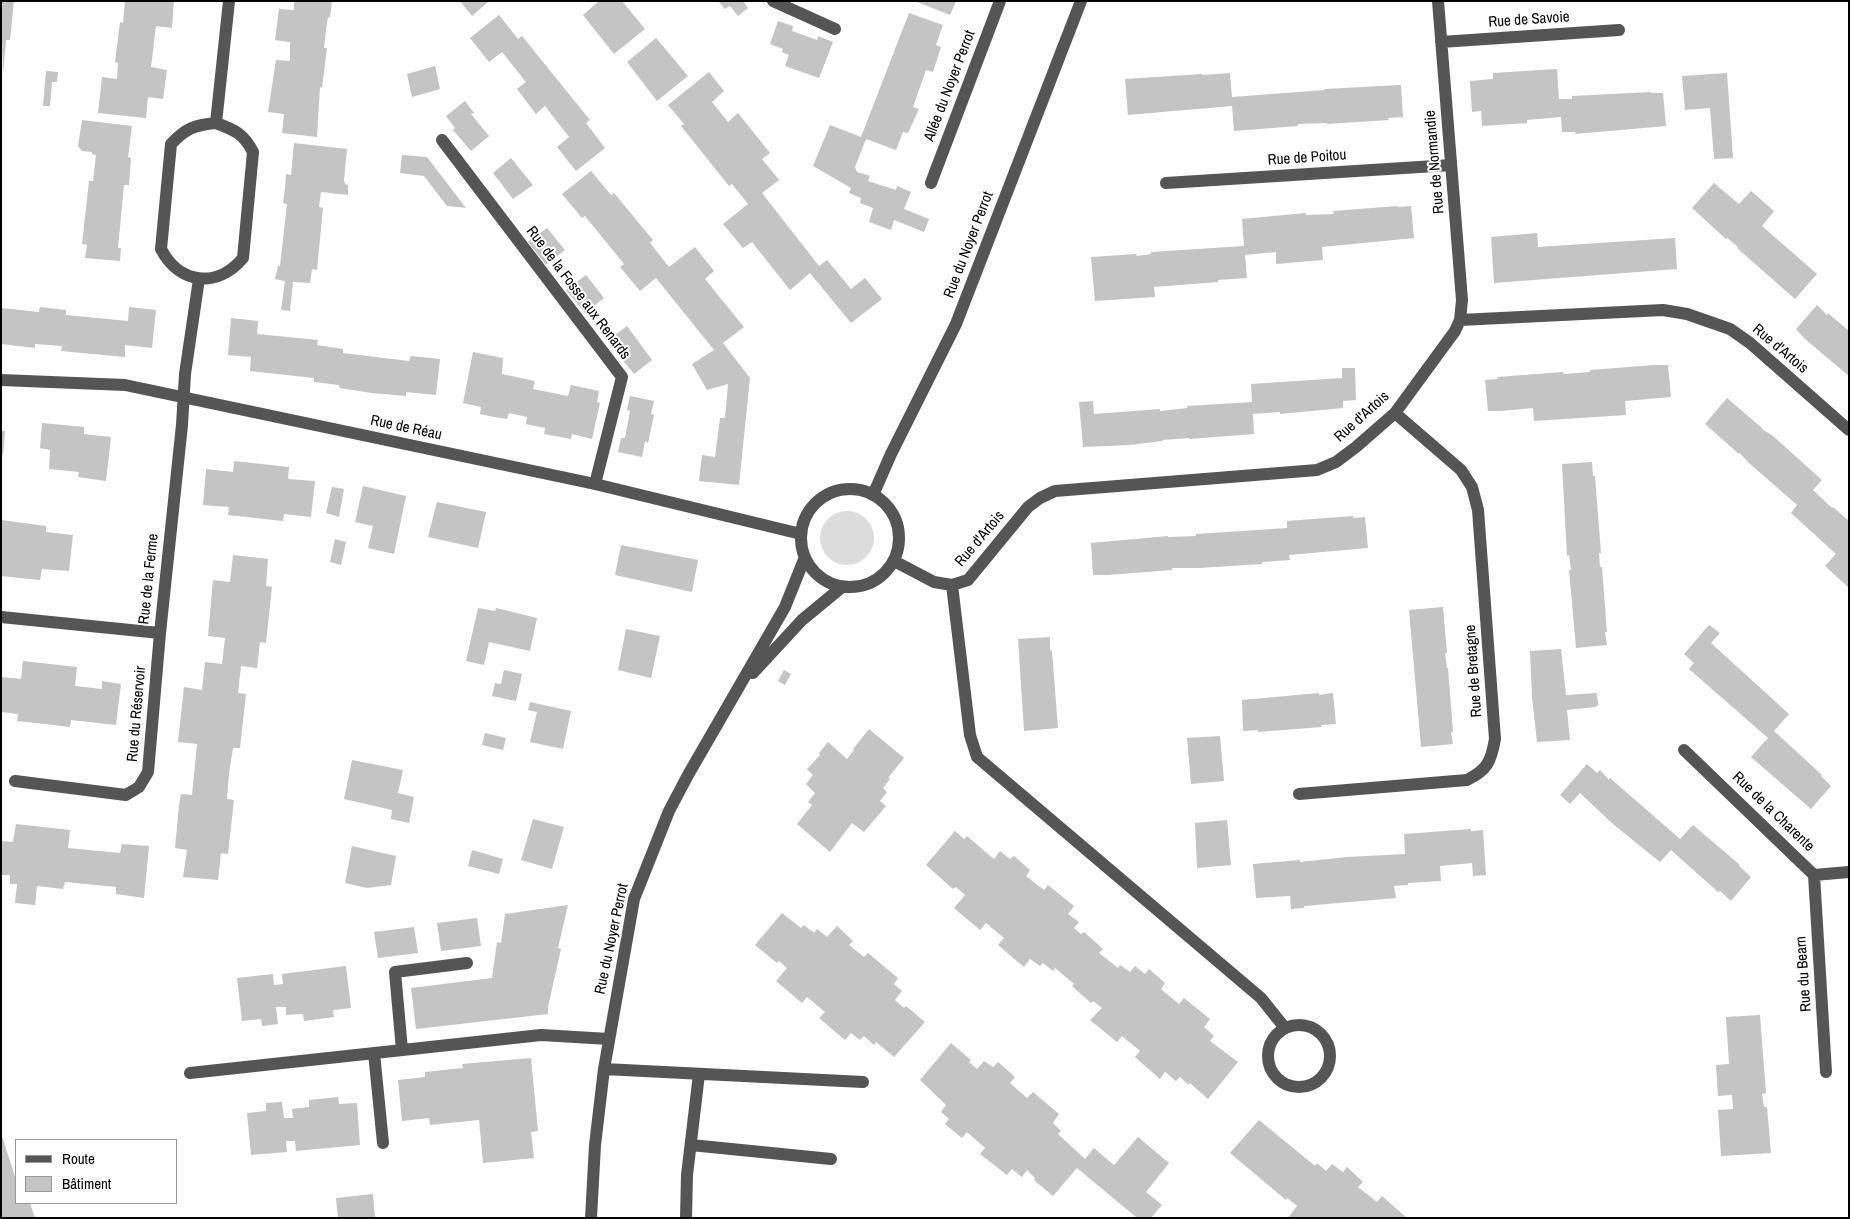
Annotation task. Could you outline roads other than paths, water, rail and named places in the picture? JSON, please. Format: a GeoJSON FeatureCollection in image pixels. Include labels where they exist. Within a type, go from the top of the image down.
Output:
{"type":"FeatureCollection","features":[{"type":"Feature","properties":{"kind":"street"},"geometry":{"type":"LineString","coordinates":[[216,123],[229,1]]}},
{"type":"Feature","properties":{"kind":"street"},"geometry":{"type":"LineString","coordinates":[[773,1],[835,29]]}},
{"type":"Feature","properties":{"kind":"street","name":"Allée du Noyer Perrot"},"geometry":{"type":"LineString","coordinates":[[931,183],[1000,1]]}},
{"type":"Feature","properties":{"kind":"street","name":"Rue du Noyer Perrot"},"geometry":{"type":"LineString","coordinates":[[873,495],[891,454],[956,324],[1081,1]]}},
{"type":"Feature","properties":{"kind":"street","name":"Rue de Normandie"},"geometry":{"type":"LineString","coordinates":[[1438,1],[1462,300],[1460,320]]}},
{"type":"Feature","properties":{"kind":"street","name":"Rue de Savoie"},"geometry":{"type":"LineString","coordinates":[[1441,42],[1619,30]]}},
{"type":"Feature","properties":{"kind":"street"},"geometry":{"type":"LineString","coordinates":[[216,123],[234,129],[247,141],[254,152],[243,258],[234,268],[218,277],[199,278],[181,273],[168,261],[161,249],[171,144],[181,133],[197,125],[216,123]]}},
{"type":"Feature","properties":{"kind":"street","name":"Rue de la Fosse aux Renards"},"geometry":{"type":"LineString","coordinates":[[442,140],[622,377],[595,484]]}},
{"type":"Feature","properties":{"kind":"street","name":"Rue de Poitou"},"geometry":{"type":"LineString","coordinates":[[1166,183],[1451,164]]}},
{"type":"Feature","properties":{"kind":"street","name":"Rue de la Ferme"},"geometry":{"type":"LineString","coordinates":[[1,616],[160,633],[185,374],[199,278]]}},
{"type":"Feature","properties":{"kind":"street","name":"Rue d'Artois"},"geometry":{"type":"LineString","coordinates":[[894,560],[934,582],[952,585],[968,580],[1028,507],[1040,498],[1055,491],[1317,470],[1336,462],[1395,414],[1451,336],[1460,320],[1663,310],[1687,314],[1730,329],[1750,343],[1849,430]]}},
{"type":"Feature","properties":{"kind":"street","name":"Rue de Réau"},"geometry":{"type":"LineString","coordinates":[[1,380],[125,385],[595,484],[801,534]]}},
{"type":"Feature","properties":{"kind":"street","name":"Rue de Bretagne"},"geometry":{"type":"LineString","coordinates":[[1299,794],[1467,780],[1478,775],[1487,766],[1492,754],[1495,739],[1478,510],[1472,487],[1462,470],[1395,414]]}},
{"type":"Feature","properties":{"kind":"street"},"geometry":{"type":"LineString","coordinates":[[842,489],[858,489],[873,495],[885,504],[894,516],[898,531],[898,546],[894,560],[884,573],[872,582],[858,587],[842,587],[826,581],[818,576],[804,557],[801,546],[801,534],[805,518],[814,504],[826,494],[842,489]]}},
{"type":"Feature","properties":{"kind":"street","name":"Rue du Noyer Perrot"},"geometry":{"type":"LineString","coordinates":[[591,1218],[595,1145],[604,1069],[634,899],[669,811],[688,774],[784,607],[804,557]]}},
{"type":"Feature","properties":{"kind":"street"},"geometry":{"type":"LineString","coordinates":[[952,585],[970,735],[976,756],[1261,998],[1285,1028]]}},
{"type":"Feature","properties":{"kind":"street","name":"Rue du Noyer Perrot"},"geometry":{"type":"LineString","coordinates":[[737,689],[802,620],[842,587]]}},
{"type":"Feature","properties":{"kind":"street","name":"Rue du Réservoir"},"geometry":{"type":"LineString","coordinates":[[15,780],[126,794],[139,787],[148,772],[160,633]]}},
{"type":"Feature","properties":{"kind":"street","name":"Rue de la Charente"},"geometry":{"type":"LineString","coordinates":[[1684,750],[1814,875],[1849,872]]}},
{"type":"Feature","properties":{"kind":"street","name":"Rue du Bearn"},"geometry":{"type":"LineString","coordinates":[[1814,875],[1826,1072]]}},
{"type":"Feature","properties":{"kind":"street"},"geometry":{"type":"LineString","coordinates":[[402,1050],[395,972],[467,963]]}},
{"type":"Feature","properties":{"kind":"street"},"geometry":{"type":"LineString","coordinates":[[1297,1025],[1309,1026],[1320,1032],[1327,1042],[1330,1054],[1329,1066],[1313,1084],[1301,1088],[1289,1086],[1278,1080],[1271,1070],[1268,1058],[1269,1046],[1275,1035],[1285,1028],[1297,1025]]}},
{"type":"Feature","properties":{"kind":"street"},"geometry":{"type":"LineString","coordinates":[[190,1073],[541,1035],[609,1039]]}},
{"type":"Feature","properties":{"kind":"street"},"geometry":{"type":"LineString","coordinates":[[374,1053],[383,1143]]}},
{"type":"Feature","properties":{"kind":"street"},"geometry":{"type":"LineString","coordinates":[[604,1069],[864,1082]]}},
{"type":"Feature","properties":{"kind":"street"},"geometry":{"type":"LineString","coordinates":[[686,1218],[687,1175],[699,1074]]}},
{"type":"Feature","properties":{"kind":"street"},"geometry":{"type":"LineString","coordinates":[[691,1145],[830,1159]]}}]}
